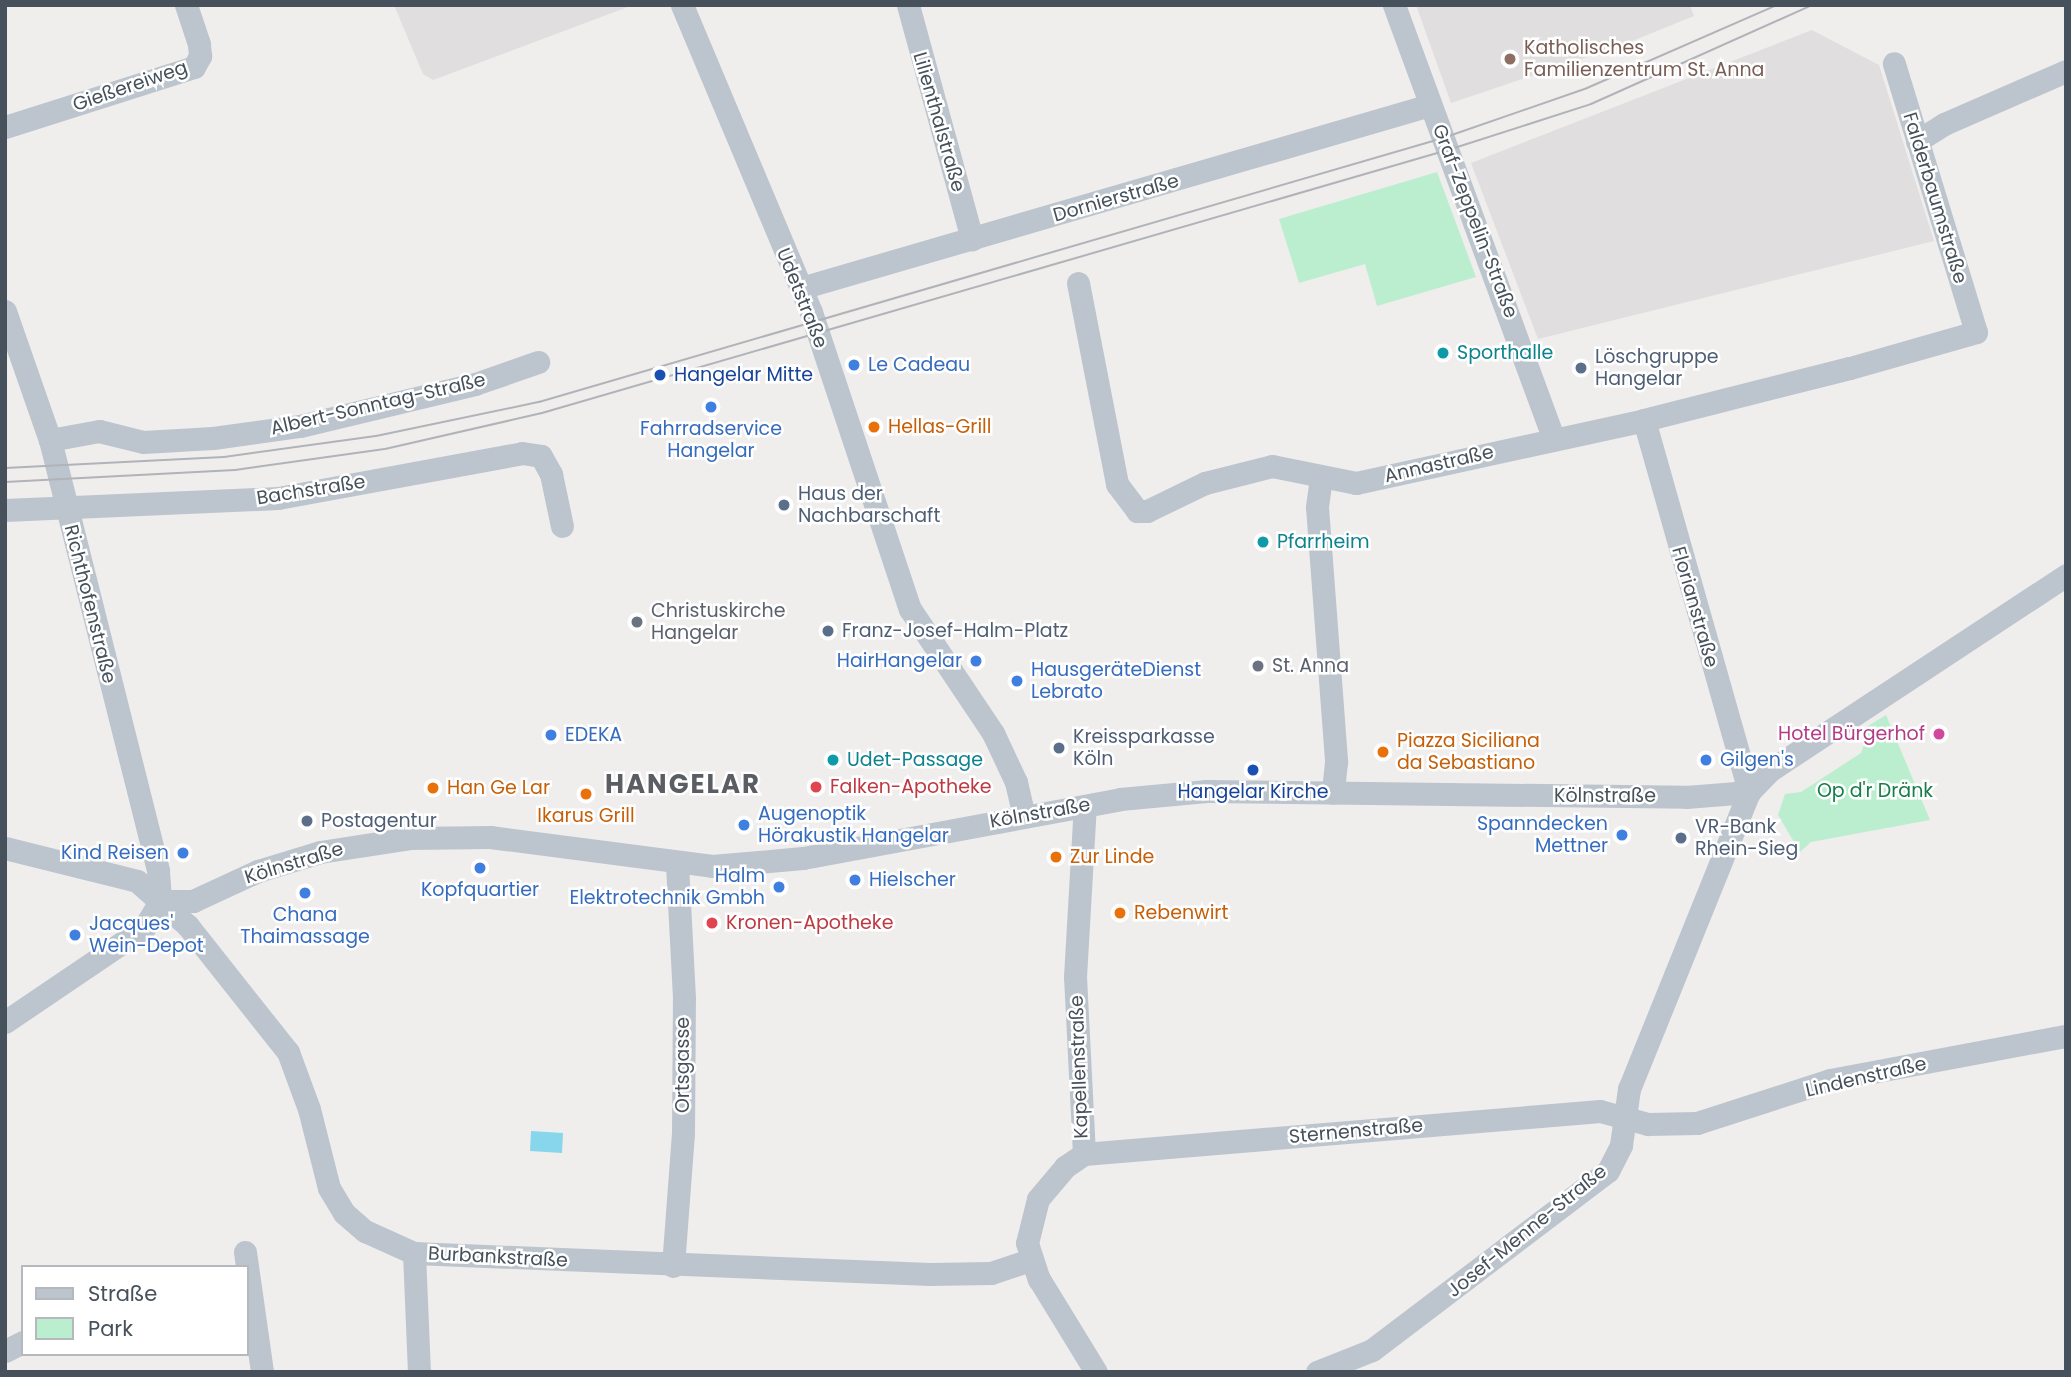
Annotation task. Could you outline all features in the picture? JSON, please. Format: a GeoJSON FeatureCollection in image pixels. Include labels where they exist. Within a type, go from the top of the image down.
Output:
{"type":"FeatureCollection","features":[{"type":"Feature","properties":{"kind":"street","name":"Gießereiweg"},"geometry":{"type":"LineString","coordinates":[[5,127],[194,67],[200,57],[199,44],[186,5]]}},
{"type":"Feature","properties":{"kind":"street","name":"Udetstraße"},"geometry":{"type":"LineString","coordinates":[[682,5],[800,288],[909,609],[993,733],[1016,782],[1024,816]]}},
{"type":"Feature","properties":{"kind":"street","name":"Lilienthalstraße"},"geometry":{"type":"LineString","coordinates":[[908,5],[972,239]]}},
{"type":"Feature","properties":{"kind":"street","name":"Graf-Zeppelin-Straße"},"geometry":{"type":"LineString","coordinates":[[1394,5],[1553,438]]}},
{"type":"Feature","properties":{"kind":"street","name":"Falderbaumstraße"},"geometry":{"type":"LineString","coordinates":[[1894,63],[1976,332]]}},
{"type":"Feature","properties":{"kind":"street"},"geometry":{"type":"LineString","coordinates":[[1917,141],[1944,124],[2066,71]]}},
{"type":"Feature","properties":{"kind":"street","name":"Dornierstraße"},"geometry":{"type":"LineString","coordinates":[[800,288],[1430,105]]}},
{"type":"Feature","properties":{"kind":"street","name":"Annastraße"},"geometry":{"type":"LineString","coordinates":[[1078,283],[1117,484],[1128,505],[1147,511],[1205,483],[1272,466],[1356,483],[1644,420],[1976,332]]}},
{"type":"Feature","properties":{"kind":"street","name":"Richthofenstraße"},"geometry":{"type":"LineString","coordinates":[[5,311],[50,440],[158,871],[160,901]]}},
{"type":"Feature","properties":{"kind":"street","name":"Albert-Sonntag-Straße"},"geometry":{"type":"LineString","coordinates":[[50,440],[99,431],[143,442],[213,439],[300,426],[475,384],[538,362]]}},
{"type":"Feature","properties":{"kind":"street","name":"Florianstraße"},"geometry":{"type":"LineString","coordinates":[[1644,420],[1749,793]]}},
{"type":"Feature","properties":{"kind":"street","name":"Bachstraße"},"geometry":{"type":"LineString","coordinates":[[5,510],[67,510],[278,498],[522,453],[541,456],[551,474],[562,527]]}},
{"type":"Feature","properties":{"kind":"street"},"geometry":{"type":"LineString","coordinates":[[1321,478],[1317,507],[1336,762],[1333,793]]}},
{"type":"Feature","properties":{"kind":"street"},"geometry":{"type":"LineString","coordinates":[[1749,793],[1769,771],[2066,575]]}},
{"type":"Feature","properties":{"kind":"street","name":"Kölnstraße"},"geometry":{"type":"LineString","coordinates":[[160,901],[193,901],[258,871],[320,852],[410,838],[510,839],[677,864],[803,858],[1024,816],[1207,791],[1686,797],[1749,793]]}},
{"type":"Feature","properties":{"kind":"street","name":"Josef-Menne-Straße"},"geometry":{"type":"LineString","coordinates":[[1317,1372],[1372,1350],[1608,1171],[1621,1145],[1629,1089],[1749,793]]}},
{"type":"Feature","properties":{"kind":"street","name":"Kapellenstraße"},"geometry":{"type":"LineString","coordinates":[[1085,806],[1075,977],[1084,1154],[1065,1167],[1038,1199],[1028,1230],[1030,1260],[1096,1372]]}},
{"type":"Feature","properties":{"kind":"street","name":"Burbankstraße"},"geometry":{"type":"LineString","coordinates":[[5,848],[137,881],[188,926],[288,1052],[309,1109],[329,1188],[344,1213],[365,1231],[414,1252],[673,1266],[976,1274],[1030,1260]]}},
{"type":"Feature","properties":{"kind":"street","name":"Ortsgasse"},"geometry":{"type":"LineString","coordinates":[[673,1266],[683,1119],[677,864]]}},
{"type":"Feature","properties":{"kind":"street"},"geometry":{"type":"LineString","coordinates":[[5,1022],[144,928],[160,901]]}},
{"type":"Feature","properties":{"kind":"street","name":"Lindenstraße"},"geometry":{"type":"LineString","coordinates":[[1627,1117],[1648,1124],[1698,1123],[1830,1080],[2066,1036]]}},
{"type":"Feature","properties":{"kind":"street","name":"Sternenstraße"},"geometry":{"type":"LineString","coordinates":[[1084,1154],[1600,1111],[1627,1117]]}},
{"type":"Feature","properties":{"kind":"street"},"geometry":{"type":"LineString","coordinates":[[245,1252],[247,1265]]}},
{"type":"Feature","properties":{"kind":"street"},"geometry":{"type":"LineString","coordinates":[[414,1252],[419,1372]]}},
{"type":"Feature","properties":{"kind":"street"},"geometry":{"type":"LineString","coordinates":[[248,1273],[262,1372]]}},
{"type":"Feature","properties":{"kind":"street"},"geometry":{"type":"LineString","coordinates":[[5,1351],[21,1343]]}},
{"type":"Feature","properties":{"kind":"shaded area"},"geometry":{"type":"Polygon","coordinates":[[[394,5],[633,5],[433,80],[423,74],[394,5]]]}},
{"type":"Feature","properties":{"kind":"shaded area","name":"Katholisches Familienzentrum St. Anna"},"geometry":{"type":"Polygon","coordinates":[[[1416,5],[1690,5],[1694,16],[1620,46],[1451,103],[1416,5]]]}},
{"type":"Feature","properties":{"kind":"shaded area"},"geometry":{"type":"Polygon","coordinates":[[[1812,30],[1879,65],[1934,241],[1538,339],[1471,163],[1812,30]]]}},
{"type":"Feature","properties":{"kind":"green space"},"geometry":{"type":"Polygon","coordinates":[[[1437,172],[1476,277],[1377,306],[1365,264],[1299,283],[1279,219],[1437,172]]]}},
{"type":"Feature","properties":{"kind":"green space","name":"Op d'r Dränk"},"geometry":{"type":"Polygon","coordinates":[[[1886,715],[1930,820],[1811,842],[1800,852],[1778,815],[1785,794],[1801,792],[1861,753],[1867,737],[1863,729],[1886,715]]]}},
{"type":"Feature","properties":{"kind":"water"},"geometry":{"type":"Polygon","coordinates":[[[531,1131],[563,1133],[562,1153],[530,1151],[531,1131]]]}},
{"type":"Feature","properties":{"kind":"tram line"},"geometry":{"type":"LineString","coordinates":[[5,468],[224,457],[376,436],[539,402],[1443,138],[1587,88],[1777,5]]}},
{"type":"Feature","properties":{"kind":"tram line"},"geometry":{"type":"LineString","coordinates":[[5,482],[235,470],[385,449],[542,413],[1448,150],[1591,104],[1812,5]]}},
{"type":"Feature","properties":{"kind":"place","name":"Katholisches Familienzentrum St. Anna"},"geometry":{"type":"Point","coordinates":[1510,59]}},
{"type":"Feature","properties":{"kind":"place","name":"Sporthalle"},"geometry":{"type":"Point","coordinates":[1443,353]}},
{"type":"Feature","properties":{"kind":"place","name":"Le Cadeau"},"geometry":{"type":"Point","coordinates":[854,365]}},
{"type":"Feature","properties":{"kind":"place","name":"Löschgruppe Hangelar"},"geometry":{"type":"Point","coordinates":[1581,368]}},
{"type":"Feature","properties":{"kind":"place","name":"Hangelar Mitte"},"geometry":{"type":"Point","coordinates":[660,375]}},
{"type":"Feature","properties":{"kind":"place","name":"Fahrradservice Hangelar"},"geometry":{"type":"Point","coordinates":[711,407]}},
{"type":"Feature","properties":{"kind":"place","name":"Hellas-Grill"},"geometry":{"type":"Point","coordinates":[874,427]}},
{"type":"Feature","properties":{"kind":"place","name":"Haus der Nachbarschaft"},"geometry":{"type":"Point","coordinates":[784,505]}},
{"type":"Feature","properties":{"kind":"place","name":"Pfarrheim"},"geometry":{"type":"Point","coordinates":[1263,542]}},
{"type":"Feature","properties":{"kind":"place","name":"Christuskirche Hangelar"},"geometry":{"type":"Point","coordinates":[637,622]}},
{"type":"Feature","properties":{"kind":"place","name":"Franz-Josef-Halm-Platz"},"geometry":{"type":"Point","coordinates":[828,631]}},
{"type":"Feature","properties":{"kind":"place","name":"HairHangelar"},"geometry":{"type":"Point","coordinates":[976,661]}},
{"type":"Feature","properties":{"kind":"place","name":"St. Anna"},"geometry":{"type":"Point","coordinates":[1258,666]}},
{"type":"Feature","properties":{"kind":"place","name":"HausgeräteDienst Lebrato"},"geometry":{"type":"Point","coordinates":[1017,681]}},
{"type":"Feature","properties":{"kind":"place","name":"Hotel Bürgerhof"},"geometry":{"type":"Point","coordinates":[1939,734]}},
{"type":"Feature","properties":{"kind":"place","name":"EDEKA"},"geometry":{"type":"Point","coordinates":[551,735]}},
{"type":"Feature","properties":{"kind":"place","name":"Kreissparkasse Köln"},"geometry":{"type":"Point","coordinates":[1059,748]}},
{"type":"Feature","properties":{"kind":"place","name":"Piazza Siciliana da Sebastiano"},"geometry":{"type":"Point","coordinates":[1383,752]}},
{"type":"Feature","properties":{"kind":"place","name":"Udet-Passage"},"geometry":{"type":"Point","coordinates":[833,760]}},
{"type":"Feature","properties":{"kind":"place","name":"Gilgen's"},"geometry":{"type":"Point","coordinates":[1706,760]}},
{"type":"Feature","properties":{"kind":"place","name":"Hangelar Kirche"},"geometry":{"type":"Point","coordinates":[1253,770]}},
{"type":"Feature","properties":{"kind":"place","name":"Falken-Apotheke"},"geometry":{"type":"Point","coordinates":[816,787]}},
{"type":"Feature","properties":{"kind":"place","name":"Han Ge Lar"},"geometry":{"type":"Point","coordinates":[433,788]}},
{"type":"Feature","properties":{"kind":"place","name":"Ikarus Grill"},"geometry":{"type":"Point","coordinates":[586,794]}},
{"type":"Feature","properties":{"kind":"place","name":"Postagentur"},"geometry":{"type":"Point","coordinates":[307,821]}},
{"type":"Feature","properties":{"kind":"place","name":"Augenoptik Hörakustik Hangelar"},"geometry":{"type":"Point","coordinates":[744,825]}},
{"type":"Feature","properties":{"kind":"place","name":"Spanndecken Mettner"},"geometry":{"type":"Point","coordinates":[1622,835]}},
{"type":"Feature","properties":{"kind":"place","name":"VR-Bank Rhein-Sieg"},"geometry":{"type":"Point","coordinates":[1681,838]}},
{"type":"Feature","properties":{"kind":"place","name":"Kind Reisen"},"geometry":{"type":"Point","coordinates":[183,853]}},
{"type":"Feature","properties":{"kind":"place","name":"Zur Linde"},"geometry":{"type":"Point","coordinates":[1056,857]}},
{"type":"Feature","properties":{"kind":"place","name":"Kopfquartier"},"geometry":{"type":"Point","coordinates":[480,868]}},
{"type":"Feature","properties":{"kind":"place","name":"Hielscher"},"geometry":{"type":"Point","coordinates":[855,880]}},
{"type":"Feature","properties":{"kind":"place","name":"Halm Elektrotechnik Gmbh"},"geometry":{"type":"Point","coordinates":[779,887]}},
{"type":"Feature","properties":{"kind":"place","name":"Chana Thaimassage"},"geometry":{"type":"Point","coordinates":[305,893]}},
{"type":"Feature","properties":{"kind":"place","name":"Rebenwirt"},"geometry":{"type":"Point","coordinates":[1120,913]}},
{"type":"Feature","properties":{"kind":"place","name":"Kronen-Apotheke"},"geometry":{"type":"Point","coordinates":[712,923]}},
{"type":"Feature","properties":{"kind":"place","name":"Jacques' Wein-Depot"},"geometry":{"type":"Point","coordinates":[75,935]}},
{"type":"Feature","properties":{"kind":"district","name":"HANGELAR"},"geometry":{"type":"Point","coordinates":[683,785]}}]}
